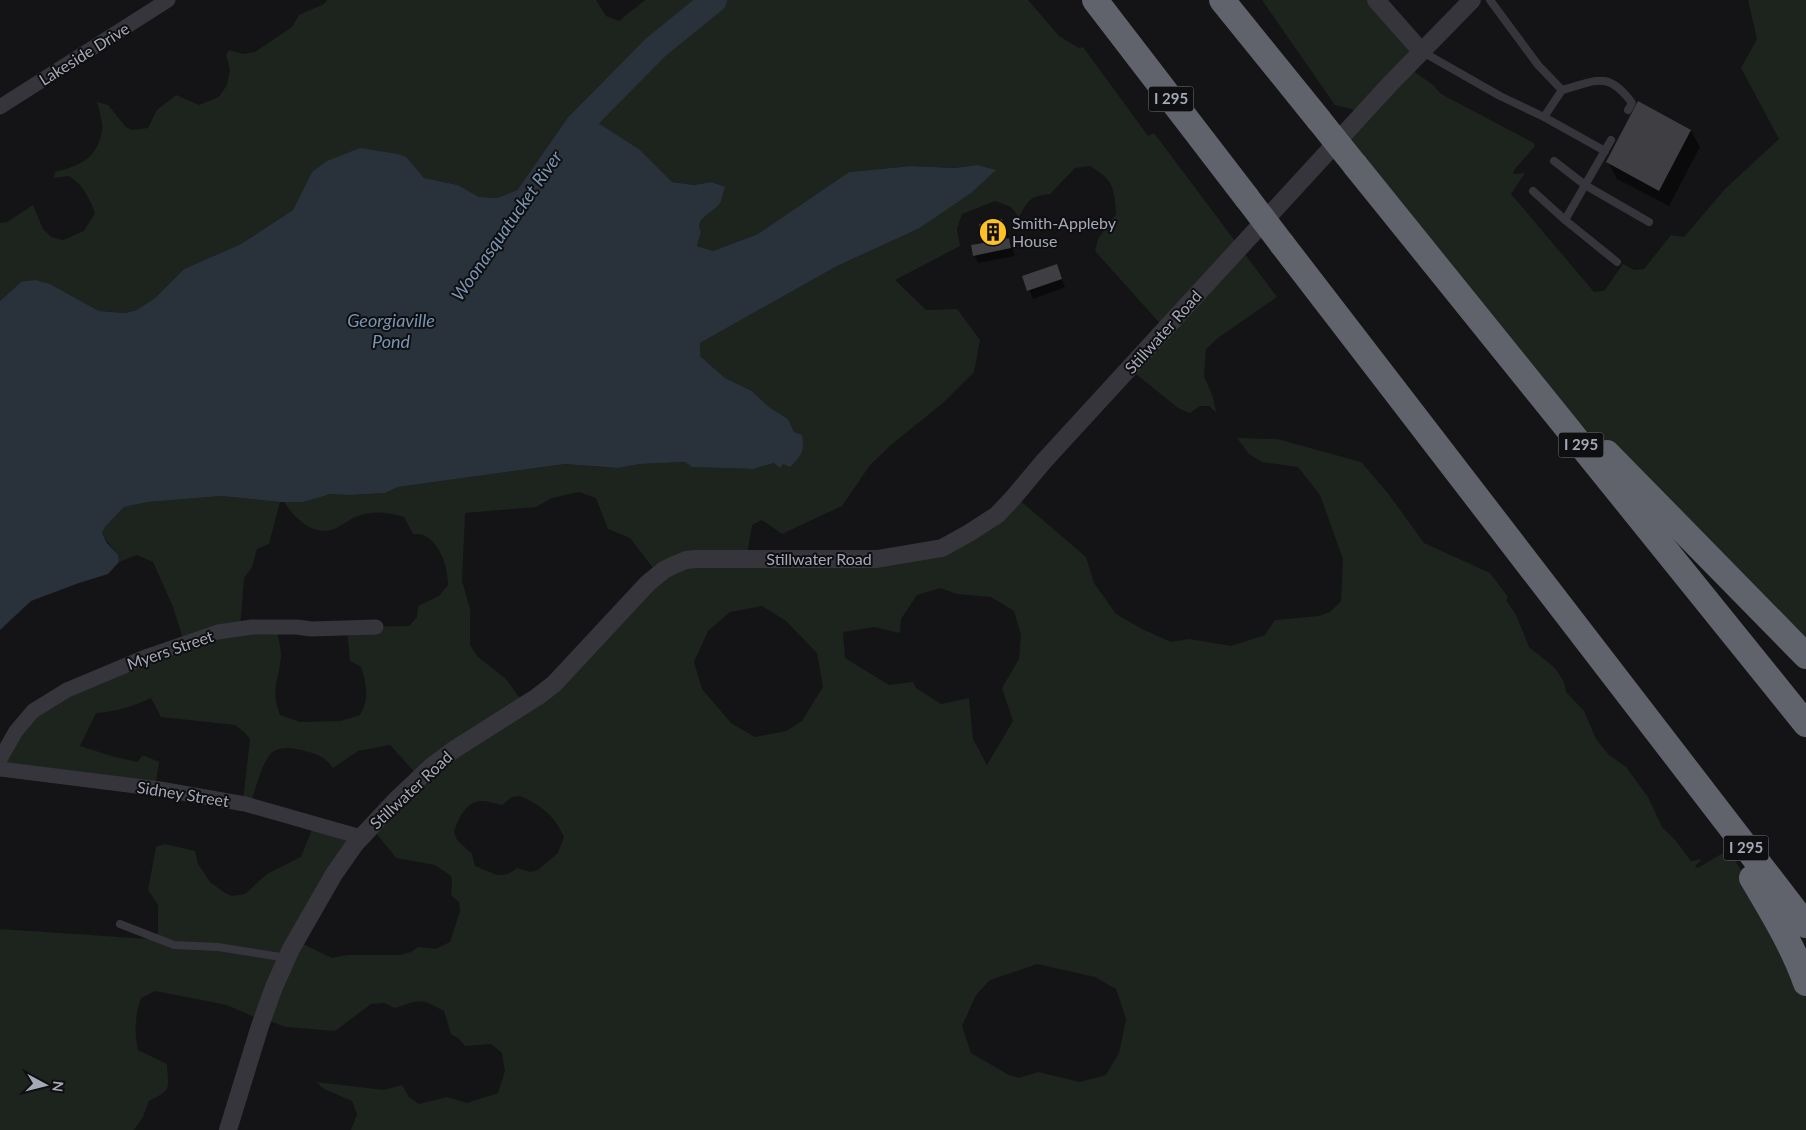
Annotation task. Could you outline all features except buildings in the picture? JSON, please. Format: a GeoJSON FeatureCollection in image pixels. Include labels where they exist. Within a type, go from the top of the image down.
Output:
{"type":"FeatureCollection","features":[{"type":"Feature","properties":{"kind":"highway","name":"I 295"},"geometry":{"type":"LineString","coordinates":[[1095,0],[1806,925]]}},
{"type":"Feature","properties":{"kind":"highway","name":"I 295"},"geometry":{"type":"LineString","coordinates":[[1222,0],[1806,724]]}},
{"type":"Feature","properties":{"kind":"highway"},"geometry":{"type":"LineString","coordinates":[[1480,319],[1612,458],[1806,656]]}},
{"type":"Feature","properties":{"kind":"highway"},"geometry":{"type":"LineString","coordinates":[[1687,771],[1777,921],[1795,955],[1806,983]]}},
{"type":"Feature","properties":{"kind":"street","name":"Lakeside Drive"},"geometry":{"type":"LineString","coordinates":[[0,107],[168,0]]}},
{"type":"Feature","properties":{"kind":"street"},"geometry":{"type":"LineString","coordinates":[[1376,0],[1421,51]]}},
{"type":"Feature","properties":{"kind":"street","name":"Stillwater Road"},"geometry":{"type":"LineString","coordinates":[[228,1130],[260,1026],[287,958],[334,874],[361,837],[432,766],[554,684],[648,583],[674,565],[686,560],[706,558],[775,560],[877,559],[942,548],[987,522],[1013,498],[1040,466],[1421,51],[1472,0]]}},
{"type":"Feature","properties":{"kind":"street","name":"Myers Street"},"geometry":{"type":"LineString","coordinates":[[0,759],[16,731],[34,711],[67,690],[148,656],[218,632],[252,627],[297,627],[311,629],[376,627]]}},
{"type":"Feature","properties":{"kind":"street","name":"Sidney Street"},"geometry":{"type":"LineString","coordinates":[[0,769],[160,789],[245,804],[361,837]]}},
{"type":"Feature","properties":{"kind":"lane"},"geometry":{"type":"LineString","coordinates":[[1490,0],[1538,65],[1562,90]]}},
{"type":"Feature","properties":{"kind":"lane"},"geometry":{"type":"LineString","coordinates":[[1421,51],[1500,96],[1544,117],[1605,151]]}},
{"type":"Feature","properties":{"kind":"lane"},"geometry":{"type":"LineString","coordinates":[[1544,117],[1562,90],[1601,80],[1612,83],[1625,94],[1632,103],[1628,110]]}},
{"type":"Feature","properties":{"kind":"lane"},"geometry":{"type":"LineString","coordinates":[[1565,220],[1611,140]]}},
{"type":"Feature","properties":{"kind":"lane"},"geometry":{"type":"LineString","coordinates":[[1554,161],[1585,185],[1649,222]]}},
{"type":"Feature","properties":{"kind":"lane"},"geometry":{"type":"LineString","coordinates":[[1533,191],[1617,262]]}},
{"type":"Feature","properties":{"kind":"lane"},"geometry":{"type":"LineString","coordinates":[[120,924],[174,945],[218,947],[287,958]]}},
{"type":"Feature","properties":{"kind":"shaded area"},"geometry":{"type":"Polygon","coordinates":[[[327,0],[596,0],[606,16],[619,21],[645,0],[1028,0],[1059,36],[1079,48],[1083,47],[1148,136],[1154,133],[1277,297],[1218,338],[1206,349],[1204,376],[1213,397],[1216,412],[1209,406],[1200,406],[1190,413],[1178,408],[1131,370],[1164,328],[1095,251],[1098,239],[1116,214],[1113,191],[1104,176],[1090,166],[1075,168],[1050,194],[1038,196],[1030,200],[1019,217],[1011,207],[995,201],[962,214],[957,229],[960,246],[895,280],[926,310],[957,309],[980,340],[974,372],[944,402],[891,445],[870,465],[842,506],[782,534],[762,520],[752,525],[747,555],[785,559],[931,546],[1017,498],[1086,557],[1094,583],[1116,614],[1142,629],[1171,642],[1189,639],[1231,646],[1265,635],[1275,620],[1319,616],[1330,612],[1341,601],[1343,559],[1320,495],[1298,467],[1262,462],[1249,454],[1237,438],[1277,439],[1361,462],[1387,492],[1424,543],[1490,573],[1508,597],[1506,600],[1516,615],[1529,647],[1555,668],[1564,682],[1566,692],[1584,711],[1596,739],[1608,754],[1626,767],[1648,797],[1662,827],[1676,841],[1691,861],[1702,859],[1695,866],[1698,868],[1728,850],[1749,882],[1806,988],[1806,1130],[351,1130],[357,1114],[352,1101],[324,1089],[316,1082],[384,1090],[402,1085],[409,1097],[419,1104],[447,1097],[467,1103],[498,1093],[505,1071],[502,1053],[491,1044],[465,1046],[451,1034],[444,1011],[420,1001],[395,1008],[384,1003],[371,1004],[335,1031],[286,1027],[261,1020],[227,1005],[155,991],[141,998],[137,1011],[137,1043],[138,1050],[167,1064],[168,1084],[166,1091],[149,1101],[143,1117],[134,1130],[0,1130],[0,929],[158,939],[158,905],[148,890],[156,847],[165,844],[195,851],[198,864],[210,882],[232,896],[245,894],[267,874],[301,857],[313,827],[358,836],[299,942],[332,958],[347,955],[400,955],[411,952],[418,947],[436,949],[450,942],[460,911],[459,902],[451,895],[451,876],[435,865],[396,858],[376,833],[419,777],[390,745],[358,751],[333,768],[321,756],[293,748],[277,749],[266,760],[251,803],[243,801],[250,739],[244,732],[235,725],[161,717],[151,698],[124,708],[96,713],[80,746],[138,762],[142,756],[145,756],[159,762],[155,789],[0,768],[34,714],[184,642],[173,607],[153,562],[137,555],[119,562],[117,554],[102,533],[105,527],[124,507],[148,502],[221,496],[280,502],[269,544],[257,549],[252,567],[244,578],[240,628],[277,628],[281,656],[275,691],[280,715],[300,722],[341,721],[360,715],[366,698],[365,679],[361,667],[350,661],[347,630],[350,627],[409,626],[417,617],[418,606],[439,596],[448,585],[447,572],[435,545],[431,540],[422,535],[413,534],[404,517],[387,513],[364,514],[335,529],[324,531],[304,524],[284,502],[303,502],[331,494],[385,493],[398,487],[565,464],[618,468],[640,464],[685,462],[692,467],[753,469],[774,463],[794,432],[788,419],[769,407],[752,391],[725,378],[700,356],[700,343],[837,266],[918,229],[977,165],[954,168],[912,166],[849,172],[758,234],[713,251],[697,246],[702,219],[720,203],[711,182],[694,185],[672,182],[640,150],[559,155],[544,175],[525,187],[497,198],[479,197],[458,185],[424,178],[406,158],[312,172],[293,210],[241,244],[184,269],[155,298],[137,310],[125,313],[99,311],[50,284],[21,282],[0,301],[0,223],[7,222],[33,205],[43,229],[51,237],[63,240],[84,231],[95,213],[85,192],[78,183],[69,176],[54,178],[55,172],[80,163],[92,154],[96,148],[102,130],[97,102],[108,105],[125,126],[131,130],[148,128],[157,110],[176,95],[199,105],[219,97],[227,85],[230,70],[226,54],[229,50],[243,54],[255,52],[292,27],[299,15],[324,4],[327,0]],[[579,492],[552,498],[536,507],[465,513],[462,581],[470,609],[470,645],[478,657],[505,678],[525,705],[657,573],[630,538],[608,529],[596,498],[579,492]],[[940,588],[917,595],[901,619],[900,633],[874,627],[843,632],[845,658],[889,685],[913,682],[916,688],[941,704],[969,698],[973,739],[987,765],[1013,721],[1002,688],[1019,659],[1021,635],[1014,611],[991,597],[957,594],[940,588]],[[762,606],[730,612],[708,631],[694,662],[702,689],[731,723],[755,737],[786,731],[802,721],[823,687],[817,653],[786,621],[762,606]],[[520,796],[512,797],[502,805],[482,801],[467,807],[460,816],[454,832],[457,840],[472,854],[475,866],[492,873],[507,874],[517,868],[530,872],[538,870],[558,853],[564,837],[552,817],[534,803],[520,796]],[[1037,964],[990,980],[976,995],[962,1026],[971,1053],[1009,1075],[1019,1078],[1038,1072],[1080,1082],[1106,1075],[1119,1053],[1126,1019],[1116,989],[1095,977],[1037,964]]]}},
{"type":"Feature","properties":{"kind":"shaded area"},"geometry":{"type":"Polygon","coordinates":[[[1262,0],[1369,0],[1412,55],[1412,70],[1433,85],[1441,94],[1534,143],[1535,146],[1515,169],[1513,174],[1525,173],[1511,194],[1594,292],[1604,291],[1623,264],[1634,270],[1644,269],[1671,235],[1684,237],[1725,189],[1779,139],[1741,68],[1757,39],[1748,0],[1806,0],[1806,656],[1530,372],[1341,146],[1363,112],[1335,105],[1262,0]]]}},
{"type":"Feature","properties":{"kind":"water","name":"Georgiaville Pond"},"geometry":{"type":"Polygon","coordinates":[[[595,121],[640,150],[672,182],[694,185],[711,182],[725,187],[720,203],[700,223],[701,232],[697,246],[713,251],[758,234],[849,172],[912,166],[954,168],[977,165],[996,170],[971,193],[918,229],[837,266],[700,343],[700,356],[725,378],[752,391],[769,407],[788,419],[794,432],[802,435],[803,445],[801,453],[790,467],[783,464],[780,468],[774,463],[753,469],[692,467],[685,462],[640,464],[618,468],[565,464],[398,487],[385,493],[331,494],[303,502],[280,502],[221,496],[148,502],[124,507],[105,527],[102,533],[107,543],[118,555],[119,562],[108,574],[31,601],[0,630],[0,301],[21,282],[35,280],[50,284],[99,311],[125,313],[137,310],[155,298],[184,269],[241,244],[293,210],[312,172],[327,161],[360,148],[398,154],[406,157],[424,178],[458,185],[479,197],[497,198],[525,187],[544,175],[559,155],[576,122],[595,121]]]}},
{"type":"Feature","properties":{"kind":"waterway","name":"Woonasquatucket River"},"geometry":{"type":"LineString","coordinates":[[523,205],[578,126],[656,47],[714,0]]}},
{"type":"Feature","properties":{"kind":"place","name":"Smith-Appleby House"},"geometry":{"type":"Point","coordinates":[993,232]}}]}
